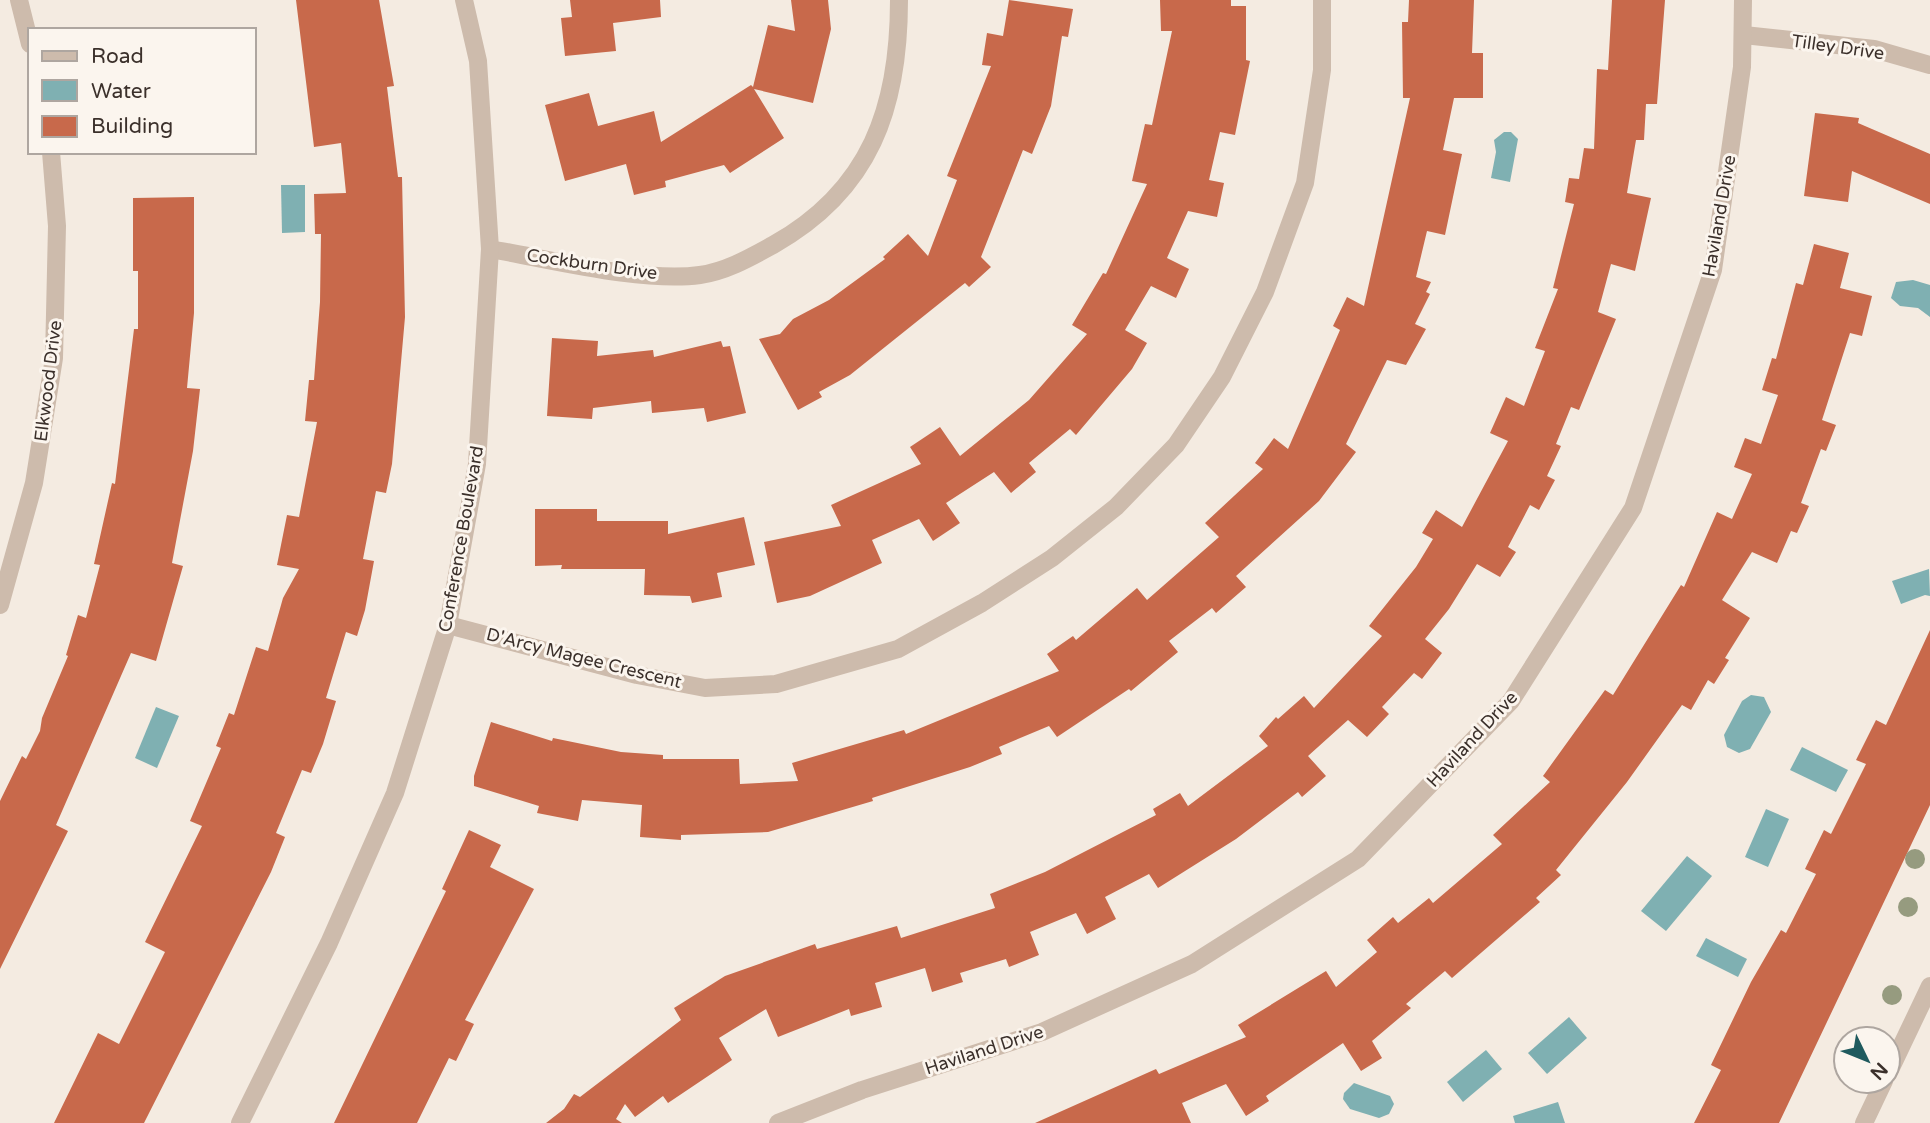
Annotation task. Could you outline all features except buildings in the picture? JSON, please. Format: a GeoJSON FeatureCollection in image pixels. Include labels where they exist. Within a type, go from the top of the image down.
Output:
{"type":"FeatureCollection","features":[{"type":"Feature","properties":{"kind":"street"},"geometry":{"type":"LineString","coordinates":[[19,0],[28,36]]}},
{"type":"Feature","properties":{"kind":"street","name":"Conference Boulevard"},"geometry":{"type":"LineString","coordinates":[[240,1123],[329,943],[395,793],[448,625],[477,464],[490,249],[478,61],[464,0]]}},
{"type":"Feature","properties":{"kind":"street","name":"Cockburn Drive"},"geometry":{"type":"LineString","coordinates":[[490,249],[606,270],[700,275],[727,268],[781,241],[821,213],[848,185],[874,144],[894,76],[899,0]]}},
{"type":"Feature","properties":{"kind":"street","name":"D'Arcy Magee Crescent"},"geometry":{"type":"LineString","coordinates":[[448,625],[637,675],[705,688],[776,684],[898,649],[982,603],[1052,558],[1116,507],[1176,445],[1222,377],[1265,292],[1305,183],[1322,69],[1322,0]]}},
{"type":"Feature","properties":{"kind":"street","name":"Haviland Drive"},"geometry":{"type":"LineString","coordinates":[[778,1123],[862,1090],[1042,1032],[1192,964],[1358,859],[1511,701],[1633,508],[1713,270],[1744,35],[1743,0]]}},
{"type":"Feature","properties":{"kind":"street","name":"Tilley Drive"},"geometry":{"type":"LineString","coordinates":[[1744,35],[1874,49],[1930,65]]}},
{"type":"Feature","properties":{"kind":"street","name":"Elkwood Drive"},"geometry":{"type":"LineString","coordinates":[[0,606],[34,484],[54,358],[58,226],[51,154]]}},
{"type":"Feature","properties":{"kind":"street"},"geometry":{"type":"LineString","coordinates":[[1902,1044],[1930,986]]}},
{"type":"Feature","properties":{"kind":"street"},"geometry":{"type":"LineString","coordinates":[[1864,1123],[1877,1095]]}},
{"type":"Feature","properties":{"kind":"water"},"geometry":{"type":"Polygon","coordinates":[[[1504,132],[1511,132],[1518,139],[1510,182],[1491,178],[1496,152],[1494,140],[1504,132]]]}},
{"type":"Feature","properties":{"kind":"water"},"geometry":{"type":"Polygon","coordinates":[[[281,185],[305,185],[305,232],[282,233],[281,185]]]}},
{"type":"Feature","properties":{"kind":"water"},"geometry":{"type":"Polygon","coordinates":[[[1913,280],[1930,285],[1930,317],[1918,308],[1900,306],[1891,298],[1896,282],[1913,280]]]}},
{"type":"Feature","properties":{"kind":"water"},"geometry":{"type":"Polygon","coordinates":[[[1929,569],[1930,596],[1925,595],[1901,604],[1892,581],[1929,569]]]}},
{"type":"Feature","properties":{"kind":"water"},"geometry":{"type":"Polygon","coordinates":[[[1751,695],[1764,697],[1771,712],[1750,749],[1739,753],[1727,747],[1724,735],[1742,701],[1751,695]]]}},
{"type":"Feature","properties":{"kind":"water"},"geometry":{"type":"Polygon","coordinates":[[[156,707],[179,716],[157,768],[135,758],[156,707]]]}},
{"type":"Feature","properties":{"kind":"water"},"geometry":{"type":"Polygon","coordinates":[[[1802,747],[1848,770],[1836,792],[1790,770],[1802,747]]]}},
{"type":"Feature","properties":{"kind":"water"},"geometry":{"type":"Polygon","coordinates":[[[1766,809],[1789,819],[1768,867],[1745,857],[1766,809]]]}},
{"type":"Feature","properties":{"kind":"water"},"geometry":{"type":"Polygon","coordinates":[[[1687,856],[1712,876],[1666,931],[1641,911],[1687,856]]]}},
{"type":"Feature","properties":{"kind":"water"},"geometry":{"type":"Polygon","coordinates":[[[1706,938],[1747,959],[1738,977],[1696,956],[1706,938]]]}},
{"type":"Feature","properties":{"kind":"water"},"geometry":{"type":"Polygon","coordinates":[[[1569,1017],[1587,1038],[1547,1074],[1528,1053],[1569,1017]]]}},
{"type":"Feature","properties":{"kind":"water"},"geometry":{"type":"Polygon","coordinates":[[[1486,1050],[1502,1069],[1463,1102],[1447,1082],[1486,1050]]]}},
{"type":"Feature","properties":{"kind":"water"},"geometry":{"type":"Polygon","coordinates":[[[1354,1083],[1390,1096],[1394,1104],[1389,1114],[1379,1118],[1350,1109],[1343,1099],[1344,1093],[1354,1083]]]}},
{"type":"Feature","properties":{"kind":"water"},"geometry":{"type":"Polygon","coordinates":[[[1558,1102],[1565,1123],[1515,1123],[1513,1116],[1558,1102]]]}}]}
